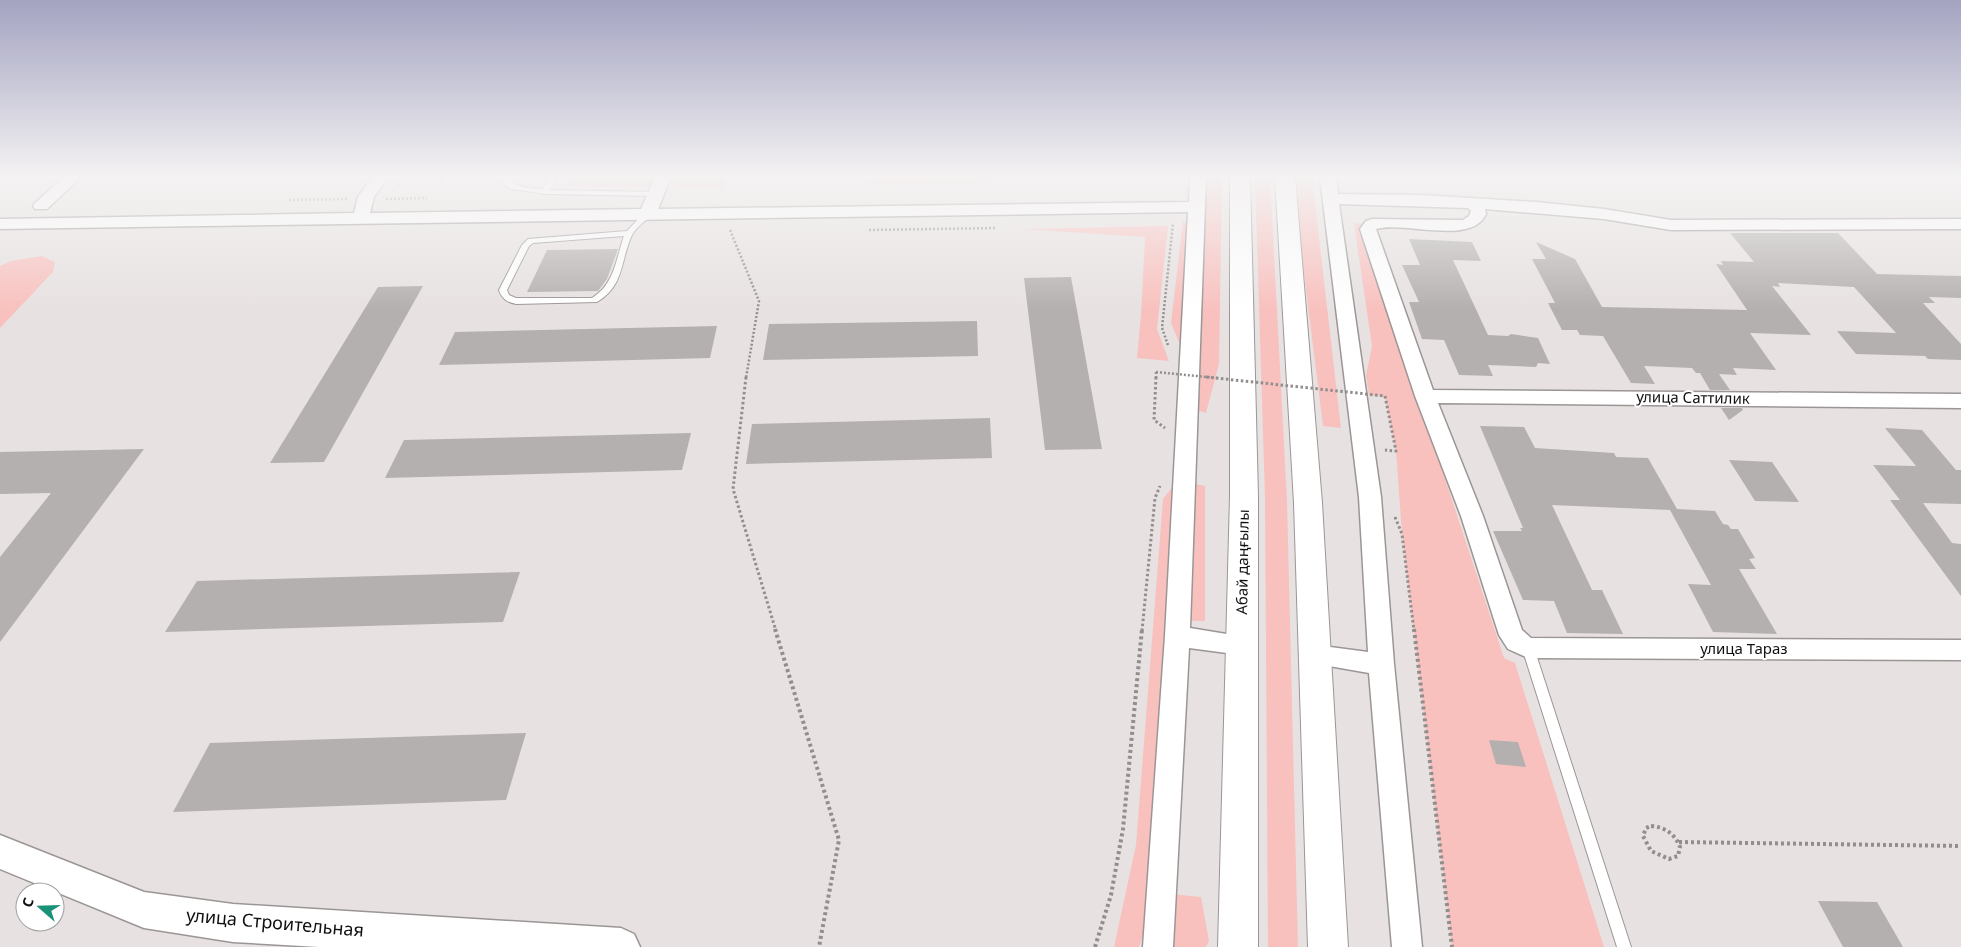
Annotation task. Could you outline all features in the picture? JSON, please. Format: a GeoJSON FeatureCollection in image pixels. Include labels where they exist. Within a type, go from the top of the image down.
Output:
{"type":"FeatureCollection","features":[{"type":"Feature","properties":{"kind":"main road","name":"Абай даңғылы"},"geometry":{"type":"LineString","coordinates":[[1238,947],[1244,496],[1241,221]]}},
{"type":"Feature","properties":{"kind":"main road"},"geometry":{"type":"LineString","coordinates":[[1288,221],[1308,503],[1328,947]]}},
{"type":"Feature","properties":{"kind":"street"},"geometry":{"type":"LineString","coordinates":[[0,224],[127,221]]}},
{"type":"Feature","properties":{"kind":"street"},"geometry":{"type":"LineString","coordinates":[[1158,947],[1177,636],[1196,221]]}},
{"type":"Feature","properties":{"kind":"street"},"geometry":{"type":"LineString","coordinates":[[1334,221],[1370,497],[1381,664],[1406,947]]}},
{"type":"Feature","properties":{"kind":"street"},"geometry":{"type":"LineString","coordinates":[[1471,221],[1464,225],[1383,223],[1372,224],[1368,229],[1425,396],[1472,516],[1511,635],[1517,642],[1528,648]]}},
{"type":"Feature","properties":{"kind":"street"},"geometry":{"type":"LineString","coordinates":[[1646,221],[1671,225],[1961,224]]}},
{"type":"Feature","properties":{"kind":"street","name":"улица Саттилик"},"geometry":{"type":"LineString","coordinates":[[1425,396],[1961,401]]}},
{"type":"Feature","properties":{"kind":"street"},"geometry":{"type":"LineString","coordinates":[[1177,636],[1242,645]]}},
{"type":"Feature","properties":{"kind":"street","name":"улица Тараз"},"geometry":{"type":"LineString","coordinates":[[1528,648],[1961,650]]}},
{"type":"Feature","properties":{"kind":"street"},"geometry":{"type":"LineString","coordinates":[[1315,655],[1381,664]]}},
{"type":"Feature","properties":{"kind":"street","name":"улица Строительная"},"geometry":{"type":"LineString","coordinates":[[0,852],[144,910],[233,923],[621,947]]}},
{"type":"Feature","properties":{"kind":"lane"},"geometry":{"type":"LineString","coordinates":[[629,234],[530,241],[526,245],[503,290],[504,296],[508,300],[516,302],[594,300],[603,296],[612,286],[629,234],[641,221]]}},
{"type":"Feature","properties":{"kind":"lane"},"geometry":{"type":"LineString","coordinates":[[1528,648],[1624,947]]}},
{"type":"Feature","properties":{"kind":"path"},"geometry":{"type":"LineString","coordinates":[[1171,351],[1162,328],[1174,221]]}},
{"type":"Feature","properties":{"kind":"path"},"geometry":{"type":"LineString","coordinates":[[729,228],[759,301],[744,391],[732,490],[839,840],[819,947]]}},
{"type":"Feature","properties":{"kind":"path"},"geometry":{"type":"LineString","coordinates":[[1173,368],[1173,377]]}},
{"type":"Feature","properties":{"kind":"path"},"geometry":{"type":"LineString","coordinates":[[1170,422],[1169,431],[1154,420],[1156,372],[1385,396],[1396,450]]}},
{"type":"Feature","properties":{"kind":"path"},"geometry":{"type":"LineString","coordinates":[[1367,385],[1370,403]]}},
{"type":"Feature","properties":{"kind":"path"},"geometry":{"type":"LineString","coordinates":[[1096,947],[1111,895],[1123,829],[1155,498],[1163,480]]}},
{"type":"Feature","properties":{"kind":"path"},"geometry":{"type":"LineString","coordinates":[[1392,508],[1402,534],[1452,947]]}},
{"type":"Feature","properties":{"kind":"path"},"geometry":{"type":"LineString","coordinates":[[1679,842],[1680,852],[1678,856],[1663,858],[1647,846],[1644,841],[1644,831],[1651,826],[1664,828],[1679,842],[1961,846]]}},
{"type":"Feature","properties":{"kind":"shaded area"},"geometry":{"type":"Polygon","coordinates":[[[1183,221],[1192,229],[1182,349],[1171,323],[1183,221]]]}},
{"type":"Feature","properties":{"kind":"shaded area"},"geometry":{"type":"Polygon","coordinates":[[[1200,221],[1221,221],[1219,364],[1206,413],[1196,410],[1200,221]]]}},
{"type":"Feature","properties":{"kind":"shaded area"},"geometry":{"type":"Polygon","coordinates":[[[1256,221],[1272,221],[1287,501],[1298,947],[1268,947],[1265,498],[1256,221]]]}},
{"type":"Feature","properties":{"kind":"shaded area"},"geometry":{"type":"Polygon","coordinates":[[[1298,221],[1317,221],[1341,428],[1323,426],[1298,221]]]}},
{"type":"Feature","properties":{"kind":"shaded area"},"geometry":{"type":"Polygon","coordinates":[[[1361,223],[1504,658],[1515,663],[1604,947],[1452,947],[1402,534],[1396,451],[1385,397],[1369,395],[1366,375],[1372,346],[1354,224],[1361,223]]]}},
{"type":"Feature","properties":{"kind":"shaded area"},"geometry":{"type":"Polygon","coordinates":[[[1168,226],[1157,329],[1169,361],[1137,358],[1145,237],[1023,229],[1168,226]]]}},
{"type":"Feature","properties":{"kind":"shaded area"},"geometry":{"type":"Polygon","coordinates":[[[42,256],[55,262],[53,272],[0,328],[0,266],[11,261],[42,256]]]}},
{"type":"Feature","properties":{"kind":"shaded area"},"geometry":{"type":"Polygon","coordinates":[[[1190,483],[1205,486],[1205,621],[1193,621],[1185,611],[1190,483]]]}},
{"type":"Feature","properties":{"kind":"shaded area"},"geometry":{"type":"Polygon","coordinates":[[[1174,485],[1150,915],[1139,947],[1114,947],[1136,845],[1163,499],[1174,485]]]}},
{"type":"Feature","properties":{"kind":"shaded area"},"geometry":{"type":"Polygon","coordinates":[[[1171,894],[1201,897],[1209,941],[1206,947],[1170,947],[1171,894]]]}},
{"type":"Feature","properties":{"kind":"building"},"geometry":{"type":"Polygon","coordinates":[[[1730,233],[1838,233],[1877,274],[1961,276],[1961,298],[1929,297],[1935,303],[1923,303],[1961,344],[1961,360],[1928,359],[1925,356],[1856,354],[1837,331],[1896,333],[1854,287],[1778,283],[1780,287],[1772,286],[1811,335],[1750,333],[1776,370],[1733,368],[1737,375],[1719,374],[1730,390],[1710,390],[1700,373],[1696,373],[1692,368],[1644,366],[1655,384],[1631,383],[1603,336],[1580,335],[1577,330],[1562,330],[1548,303],[1555,303],[1532,259],[1546,259],[1536,242],[1575,259],[1602,307],[1747,310],[1716,264],[1723,265],[1721,261],[1754,262],[1730,233]]]}},
{"type":"Feature","properties":{"kind":"building"},"geometry":{"type":"Polygon","coordinates":[[[1409,239],[1472,242],[1481,261],[1453,260],[1488,335],[1508,336],[1511,334],[1538,338],[1550,364],[1538,363],[1536,367],[1488,365],[1493,376],[1459,375],[1444,340],[1422,339],[1409,302],[1419,302],[1402,265],[1420,265],[1409,239]]]}},
{"type":"Feature","properties":{"kind":"building"},"geometry":{"type":"Polygon","coordinates":[[[618,249],[607,279],[598,291],[527,292],[547,250],[618,249]]]}},
{"type":"Feature","properties":{"kind":"building"},"geometry":{"type":"Polygon","coordinates":[[[1071,277],[1102,449],[1045,450],[1024,278],[1071,277]]]}},
{"type":"Feature","properties":{"kind":"building"},"geometry":{"type":"Polygon","coordinates":[[[423,286],[324,462],[270,463],[378,287],[423,286]]]}},
{"type":"Feature","properties":{"kind":"building"},"geometry":{"type":"Polygon","coordinates":[[[977,321],[978,356],[763,360],[769,324],[977,321]]]}},
{"type":"Feature","properties":{"kind":"building"},"geometry":{"type":"Polygon","coordinates":[[[717,326],[710,358],[439,365],[455,332],[717,326]]]}},
{"type":"Feature","properties":{"kind":"building"},"geometry":{"type":"Polygon","coordinates":[[[1721,408],[1742,408],[1743,410],[1729,420],[1721,408]]]}},
{"type":"Feature","properties":{"kind":"building"},"geometry":{"type":"Polygon","coordinates":[[[990,418],[992,458],[746,464],[752,424],[990,418]]]}},
{"type":"Feature","properties":{"kind":"building"},"geometry":{"type":"Polygon","coordinates":[[[1480,426],[1524,427],[1535,448],[1614,453],[1616,457],[1648,458],[1677,509],[1715,511],[1723,524],[1728,525],[1731,529],[1738,529],[1755,558],[1749,559],[1756,569],[1739,569],[1777,634],[1713,632],[1688,584],[1711,585],[1670,510],[1552,505],[1592,590],[1602,590],[1623,634],[1567,633],[1554,601],[1523,600],[1493,531],[1522,531],[1520,528],[1523,528],[1480,426]]]}},
{"type":"Feature","properties":{"kind":"building"},"geometry":{"type":"Polygon","coordinates":[[[1885,428],[1922,430],[1956,470],[1961,470],[1961,504],[1923,503],[1952,543],[1961,544],[1961,596],[1890,500],[1900,500],[1873,465],[1916,466],[1885,428]]]}},
{"type":"Feature","properties":{"kind":"building"},"geometry":{"type":"Polygon","coordinates":[[[691,433],[682,470],[385,478],[404,440],[691,433]]]}},
{"type":"Feature","properties":{"kind":"building"},"geometry":{"type":"Polygon","coordinates":[[[144,449],[0,642],[0,557],[51,493],[0,494],[0,452],[144,449]]]}},
{"type":"Feature","properties":{"kind":"building"},"geometry":{"type":"Polygon","coordinates":[[[1729,460],[1772,462],[1799,502],[1755,501],[1729,460]]]}},
{"type":"Feature","properties":{"kind":"building"},"geometry":{"type":"Polygon","coordinates":[[[520,572],[503,622],[165,632],[197,581],[520,572]]]}},
{"type":"Feature","properties":{"kind":"building"},"geometry":{"type":"Polygon","coordinates":[[[526,733],[506,800],[173,812],[210,743],[526,733]]]}},
{"type":"Feature","properties":{"kind":"building"},"geometry":{"type":"Polygon","coordinates":[[[1489,740],[1518,742],[1526,767],[1496,764],[1489,740]]]}},
{"type":"Feature","properties":{"kind":"building"},"geometry":{"type":"Polygon","coordinates":[[[1818,901],[1877,902],[1903,947],[1843,947],[1818,901]]]}}]}
